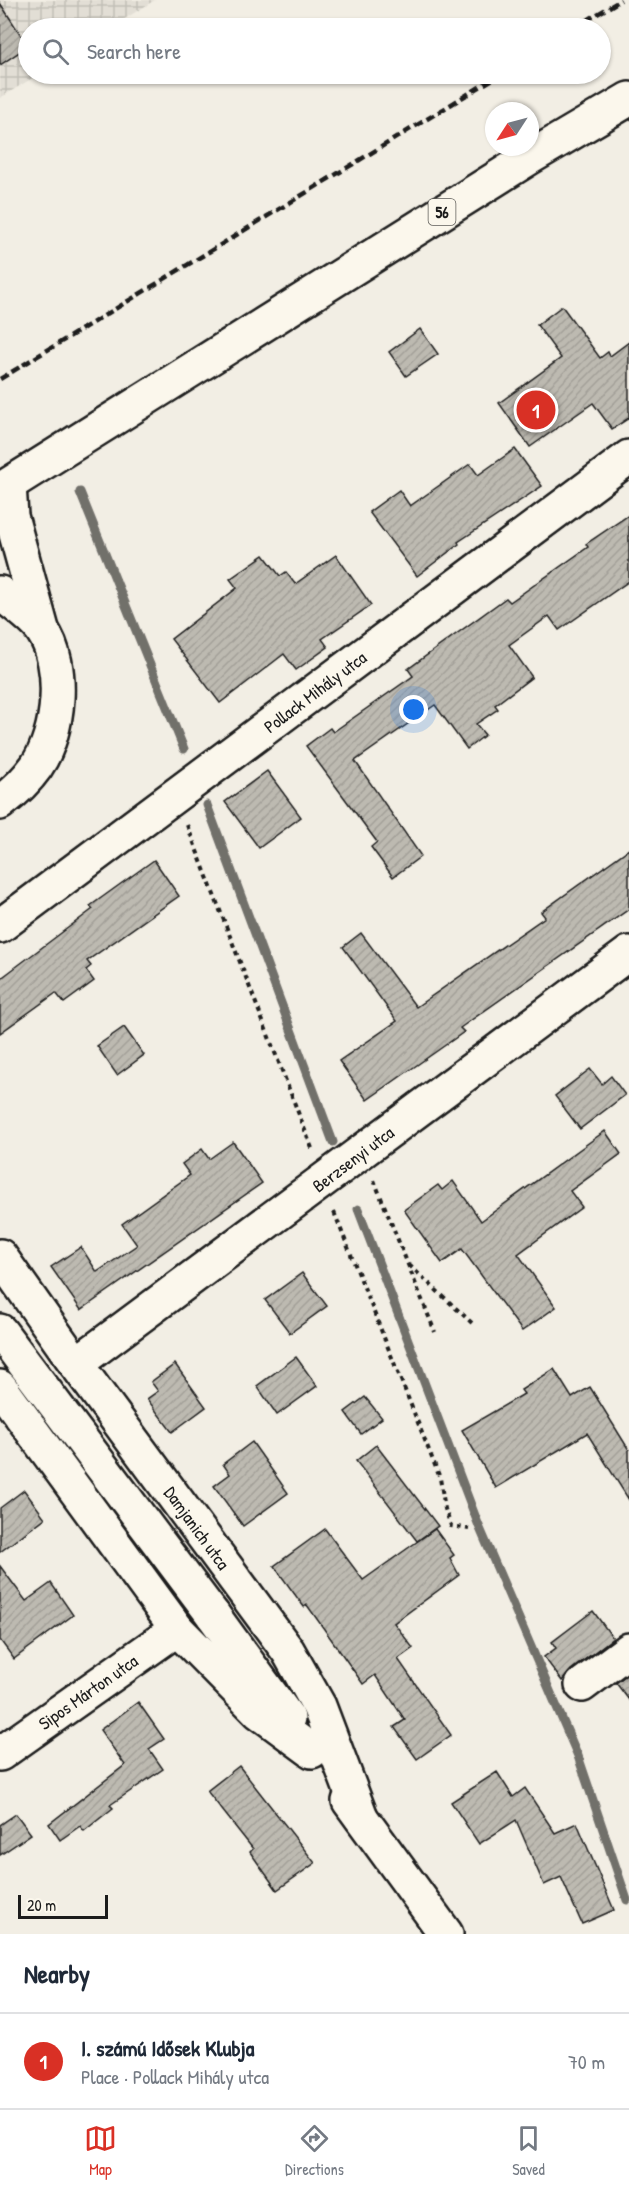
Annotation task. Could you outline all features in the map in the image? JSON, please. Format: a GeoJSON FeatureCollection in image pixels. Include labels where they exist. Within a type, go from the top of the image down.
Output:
{"type":"FeatureCollection","features":[{"type":"Feature","properties":{"kind":"street","name":"56"},"geometry":{"type":"LineString","coordinates":[[5,488],[441,213],[629,99]]}},
{"type":"Feature","properties":{"kind":"street","name":"Pollack Mihály utca"},"geometry":{"type":"LineString","coordinates":[[0,926],[629,457]]}},
{"type":"Feature","properties":{"kind":"street"},"geometry":{"type":"LineString","coordinates":[[2,802],[37,766],[57,708],[58,677],[42,629],[5,488]]}},
{"type":"Feature","properties":{"kind":"street"},"geometry":{"type":"LineString","coordinates":[[0,593],[42,629]]}},
{"type":"Feature","properties":{"kind":"street","name":"Berzsenyi utca"},"geometry":{"type":"LineString","coordinates":[[76,1364],[629,954]]}},
{"type":"Feature","properties":{"kind":"street","name":"Damjanich utca"},"geometry":{"type":"LineString","coordinates":[[0,1256],[76,1364],[288,1651],[319,1706],[361,1817]]}},
{"type":"Feature","properties":{"kind":"street","name":"Damjanich utca"},"geometry":{"type":"LineString","coordinates":[[0,1331],[213,1615],[446,1934]]}},
{"type":"Feature","properties":{"kind":"street","name":"Damjanich utca"},"geometry":{"type":"LineString","coordinates":[[0,1387],[177,1629],[259,1712],[312,1751]]}},
{"type":"Feature","properties":{"kind":"street","name":"Sipos Márton utca"},"geometry":{"type":"LineString","coordinates":[[0,1754],[177,1629]]}},
{"type":"Feature","properties":{"kind":"street"},"geometry":{"type":"LineString","coordinates":[[582,1685],[629,1650]]}},
{"type":"Feature","properties":{"kind":"path"},"geometry":{"type":"LineString","coordinates":[[363,1151],[435,1332]]}},
{"type":"Feature","properties":{"kind":"path"},"geometry":{"type":"LineString","coordinates":[[407,1263],[472,1323]]}},
{"type":"Feature","properties":{"kind":"shaded area"},"geometry":{"type":"Polygon","coordinates":[[[0,0],[155,0],[126,18],[18,18],[18,84],[23,84],[0,98],[0,0]]]}},
{"type":"Feature","properties":{"kind":"building"},"geometry":{"type":"Polygon","coordinates":[[[0,3],[18,31],[18,53],[0,65],[0,3]]]}},
{"type":"Feature","properties":{"kind":"building"},"geometry":{"type":"Polygon","coordinates":[[[562,306],[600,358],[608,352],[610,356],[629,342],[629,418],[612,429],[593,403],[530,447],[499,403],[561,358],[537,325],[562,306]]]}},
{"type":"Feature","properties":{"kind":"building"},"geometry":{"type":"Polygon","coordinates":[[[420,329],[438,354],[406,376],[389,352],[420,329]]]}},
{"type":"Feature","properties":{"kind":"building"},"geometry":{"type":"Polygon","coordinates":[[[515,449],[542,486],[458,542],[459,544],[417,576],[369,512],[399,490],[410,506],[470,464],[478,475],[515,449]]]}},
{"type":"Feature","properties":{"kind":"building"},"geometry":{"type":"Polygon","coordinates":[[[629,515],[629,581],[559,630],[549,616],[509,645],[532,677],[495,705],[498,709],[476,724],[485,735],[467,749],[435,705],[355,761],[421,856],[393,877],[371,847],[377,842],[306,746],[330,728],[333,732],[413,676],[408,669],[506,598],[510,602],[588,547],[586,544],[629,515]]]}},
{"type":"Feature","properties":{"kind":"building"},"geometry":{"type":"Polygon","coordinates":[[[264,555],[280,576],[286,572],[295,584],[336,555],[371,605],[322,639],[328,647],[296,670],[284,654],[220,703],[171,639],[237,588],[230,579],[264,555]]]}},
{"type":"Feature","properties":{"kind":"building"},"geometry":{"type":"Polygon","coordinates":[[[267,771],[301,817],[259,848],[225,802],[267,771]]]}},
{"type":"Feature","properties":{"kind":"building"},"geometry":{"type":"Polygon","coordinates":[[[629,849],[629,909],[460,1028],[464,1032],[367,1100],[339,1061],[397,1021],[343,947],[361,933],[416,1007],[545,917],[541,912],[629,849]]]}},
{"type":"Feature","properties":{"kind":"building"},"geometry":{"type":"Polygon","coordinates":[[[154,860],[179,896],[87,961],[91,966],[86,970],[94,981],[64,1003],[56,993],[0,1033],[0,979],[93,909],[90,906],[154,860]]]}},
{"type":"Feature","properties":{"kind":"building"},"geometry":{"type":"Polygon","coordinates":[[[124,1027],[144,1055],[117,1075],[97,1046],[124,1027]]]}},
{"type":"Feature","properties":{"kind":"building"},"geometry":{"type":"Polygon","coordinates":[[[590,1069],[602,1084],[611,1076],[625,1095],[580,1129],[555,1096],[590,1069]]]}},
{"type":"Feature","properties":{"kind":"building"},"geometry":{"type":"Polygon","coordinates":[[[605,1131],[621,1154],[570,1191],[582,1207],[518,1254],[556,1307],[522,1331],[462,1249],[442,1263],[404,1210],[438,1185],[442,1190],[453,1181],[481,1221],[605,1131]]]}},
{"type":"Feature","properties":{"kind":"building"},"geometry":{"type":"Polygon","coordinates":[[[233,1142],[262,1183],[81,1310],[51,1267],[81,1247],[97,1272],[137,1245],[122,1224],[190,1175],[182,1164],[202,1149],[209,1159],[233,1142]]]}},
{"type":"Feature","properties":{"kind":"building"},"geometry":{"type":"Polygon","coordinates":[[[302,1273],[327,1306],[290,1333],[265,1300],[302,1273]]]}},
{"type":"Feature","properties":{"kind":"building"},"geometry":{"type":"Polygon","coordinates":[[[296,1357],[317,1386],[277,1415],[257,1386],[296,1357]]]}},
{"type":"Feature","properties":{"kind":"building"},"geometry":{"type":"Polygon","coordinates":[[[175,1364],[206,1407],[172,1432],[147,1399],[158,1391],[151,1382],[175,1364]]]}},
{"type":"Feature","properties":{"kind":"building"},"geometry":{"type":"Polygon","coordinates":[[[554,1369],[572,1398],[590,1387],[629,1450],[629,1500],[587,1433],[496,1488],[462,1430],[524,1394],[521,1390],[554,1369]]]}},
{"type":"Feature","properties":{"kind":"building"},"geometry":{"type":"Polygon","coordinates":[[[365,1397],[382,1418],[361,1434],[345,1412],[365,1397]]]}},
{"type":"Feature","properties":{"kind":"building"},"geometry":{"type":"Polygon","coordinates":[[[252,1442],[288,1493],[243,1526],[214,1486],[230,1474],[223,1464],[252,1442]]]}},
{"type":"Feature","properties":{"kind":"building"},"geometry":{"type":"Polygon","coordinates":[[[376,1445],[438,1526],[417,1541],[356,1461],[376,1445]]]}},
{"type":"Feature","properties":{"kind":"building"},"geometry":{"type":"Polygon","coordinates":[[[24,1490],[45,1518],[0,1552],[0,1508],[24,1490]]]}},
{"type":"Feature","properties":{"kind":"building"},"geometry":{"type":"Polygon","coordinates":[[[325,1529],[363,1580],[435,1529],[454,1555],[450,1558],[459,1575],[394,1623],[413,1648],[398,1659],[451,1735],[417,1759],[394,1727],[405,1720],[375,1675],[363,1684],[307,1605],[304,1607],[274,1566],[325,1529]]]}},
{"type":"Feature","properties":{"kind":"building"},"geometry":{"type":"Polygon","coordinates":[[[0,1566],[26,1601],[51,1583],[73,1615],[14,1659],[0,1640],[0,1566]]]}},
{"type":"Feature","properties":{"kind":"building"},"geometry":{"type":"Polygon","coordinates":[[[593,1611],[613,1638],[571,1670],[562,1681],[544,1657],[556,1648],[552,1642],[593,1611]]]}},
{"type":"Feature","properties":{"kind":"building"},"geometry":{"type":"Polygon","coordinates":[[[629,1673],[629,1700],[616,1683],[629,1673]]]}},
{"type":"Feature","properties":{"kind":"building"},"geometry":{"type":"Polygon","coordinates":[[[138,1702],[164,1739],[149,1749],[163,1769],[110,1805],[113,1808],[84,1831],[80,1826],[60,1840],[49,1824],[125,1765],[100,1730],[138,1702]]]}},
{"type":"Feature","properties":{"kind":"building"},"geometry":{"type":"Polygon","coordinates":[[[239,1766],[315,1863],[277,1890],[250,1852],[253,1849],[207,1791],[239,1766]]]}},
{"type":"Feature","properties":{"kind":"building"},"geometry":{"type":"Polygon","coordinates":[[[497,1772],[513,1797],[525,1788],[555,1833],[577,1823],[614,1910],[582,1924],[561,1877],[544,1885],[516,1820],[479,1844],[451,1802],[497,1772]]]}},
{"type":"Feature","properties":{"kind":"building"},"geometry":{"type":"Polygon","coordinates":[[[16,1814],[31,1834],[0,1855],[0,1825],[16,1814]]]}},
{"type":"Feature","properties":{"kind":"waterway"},"geometry":{"type":"LineString","coordinates":[[80,492],[184,749]]}},
{"type":"Feature","properties":{"kind":"waterway"},"geometry":{"type":"LineString","coordinates":[[207,805],[333,1142]]}},
{"type":"Feature","properties":{"kind":"waterway"},"geometry":{"type":"LineString","coordinates":[[358,1209],[479,1526],[578,1756],[627,1900]]}},
{"type":"Feature","properties":{"kind":"railway"},"geometry":{"type":"LineString","coordinates":[[591,18],[621,0]]}},
{"type":"Feature","properties":{"kind":"railway"},"geometry":{"type":"LineString","coordinates":[[0,379],[485,84]]}},
{"type":"Feature","properties":{"kind":"place","name":"I. számú Idősek Klubja"},"geometry":{"type":"Point","coordinates":[536,410]}}]}
